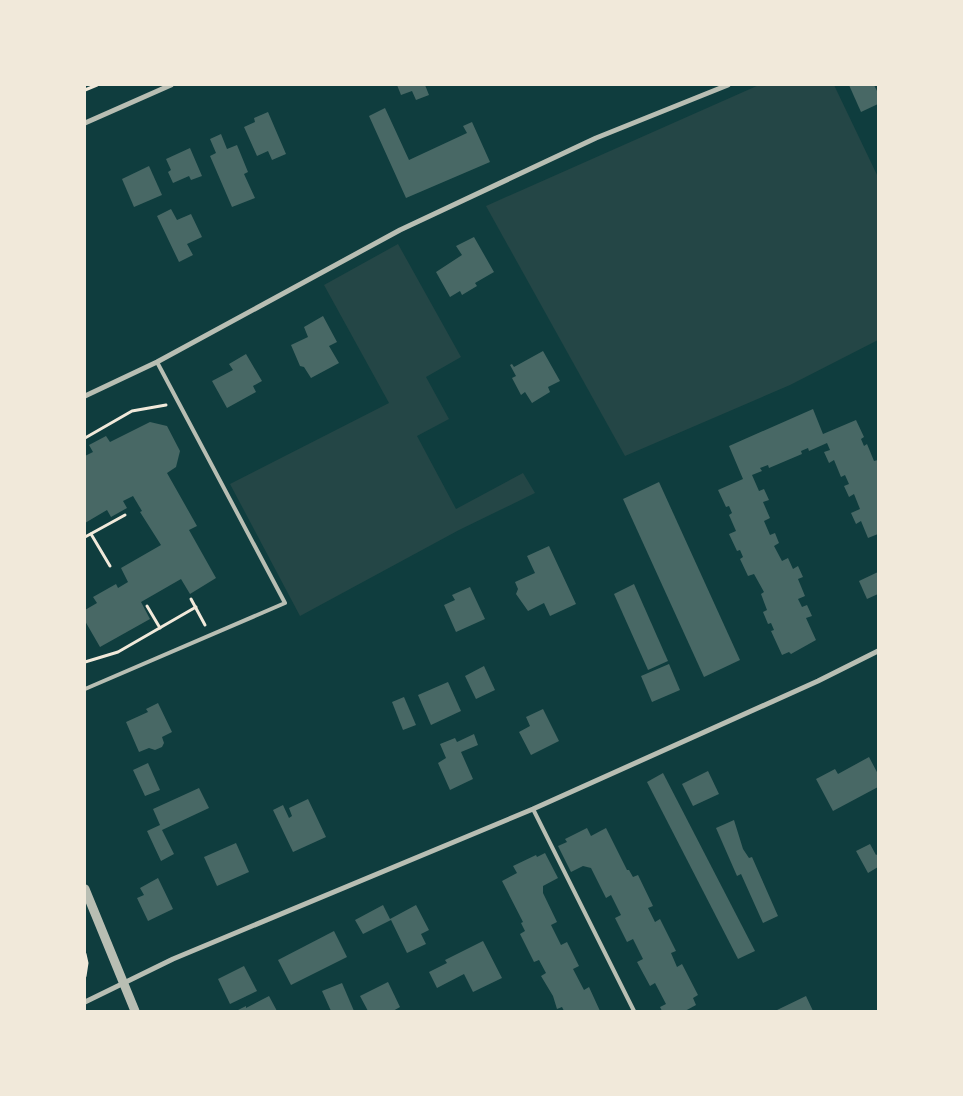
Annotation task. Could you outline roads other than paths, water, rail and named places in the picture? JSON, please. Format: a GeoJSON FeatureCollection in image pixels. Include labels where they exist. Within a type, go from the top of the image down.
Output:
{"type":"FeatureCollection","features":[{"type":"Feature","properties":{"kind":"street"},"geometry":{"type":"LineString","coordinates":[[85,123],[171,85]]}},
{"type":"Feature","properties":{"kind":"street"},"geometry":{"type":"LineString","coordinates":[[85,396],[157,362],[400,230],[596,138],[728,85]]}},
{"type":"Feature","properties":{"kind":"street"},"geometry":{"type":"LineString","coordinates":[[85,1002],[182,955],[533,809],[878,651]]}},
{"type":"Feature","properties":{"kind":"street"},"geometry":{"type":"LineString","coordinates":[[85,889],[135,1011]]}},
{"type":"Feature","properties":{"kind":"lane"},"geometry":{"type":"LineString","coordinates":[[85,680],[87,687],[285,603],[157,362]]}},
{"type":"Feature","properties":{"kind":"lane"},"geometry":{"type":"LineString","coordinates":[[533,809],[634,1011]]}}]}
